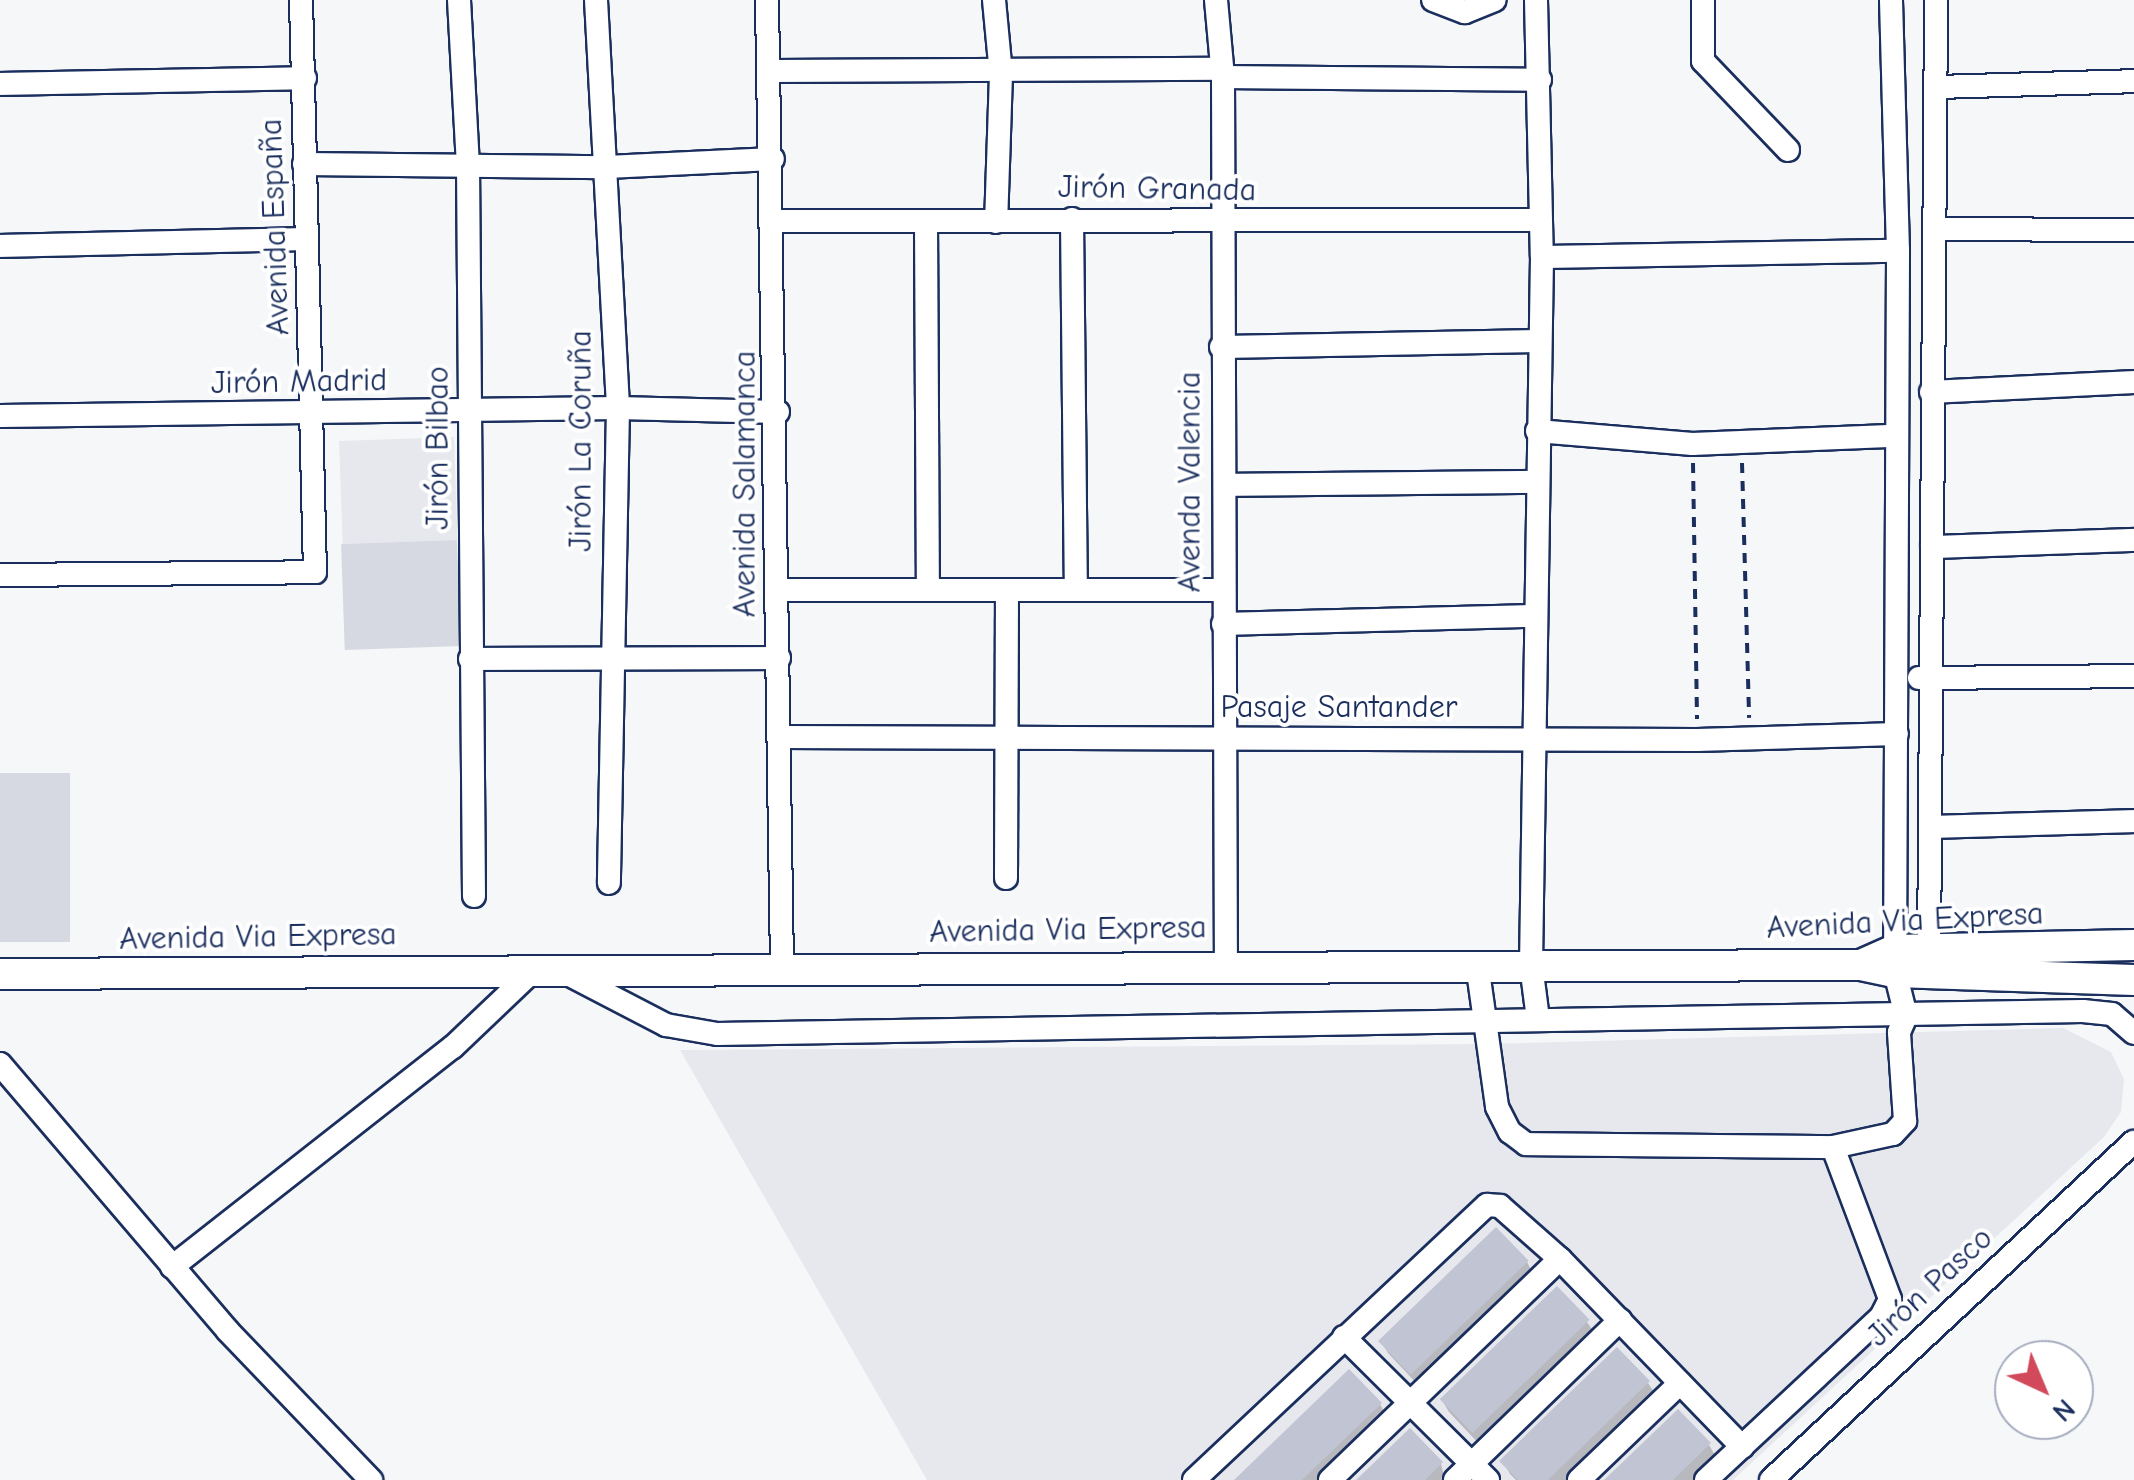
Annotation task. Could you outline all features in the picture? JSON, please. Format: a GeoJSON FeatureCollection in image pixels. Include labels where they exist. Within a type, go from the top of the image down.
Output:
{"type":"FeatureCollection","features":[{"type":"Feature","properties":{"kind":"main road","name":"Avenida Via Expresa"},"geometry":{"type":"LineString","coordinates":[[0,974],[1226,964],[1862,965],[2134,946]]}},
{"type":"Feature","properties":{"kind":"main road"},"geometry":{"type":"LineString","coordinates":[[1929,961],[2134,980]]}},
{"type":"Feature","properties":{"kind":"street","name":"Avenida España"},"geometry":{"type":"LineString","coordinates":[[0,575],[314,572],[314,416],[301,0]]}},
{"type":"Feature","properties":{"kind":"street","name":"Jirón Bilbao"},"geometry":{"type":"LineString","coordinates":[[459,0],[468,165],[474,896]]}},
{"type":"Feature","properties":{"kind":"street","name":"Jirón La Coruña"},"geometry":{"type":"LineString","coordinates":[[596,0],[618,408],[610,882]]}},
{"type":"Feature","properties":{"kind":"street","name":"Avenida Salamanca"},"geometry":{"type":"LineString","coordinates":[[767,0],[773,71],[782,968]]}},
{"type":"Feature","properties":{"kind":"street"},"geometry":{"type":"LineString","coordinates":[[994,0],[1001,74],[996,222]]}},
{"type":"Feature","properties":{"kind":"street","name":"Avenda Valencia"},"geometry":{"type":"LineString","coordinates":[[1216,0],[1222,73],[1223,624],[1228,740],[1226,964]]}},
{"type":"Feature","properties":{"kind":"street"},"geometry":{"type":"LineString","coordinates":[[1432,0],[1465,12],[1494,0]]}},
{"type":"Feature","properties":{"kind":"street"},"geometry":{"type":"LineString","coordinates":[[1504,0],[1536,5],[1540,80],[1542,258],[1532,616],[1532,965],[1538,1019]]}},
{"type":"Feature","properties":{"kind":"street"},"geometry":{"type":"LineString","coordinates":[[1703,0],[1704,61],[1788,150]]}},
{"type":"Feature","properties":{"kind":"street"},"geometry":{"type":"LineString","coordinates":[[1476,964],[1489,1020],[1497,1106],[1510,1132],[1526,1144],[1833,1147],[1893,1134],[1904,1121],[1899,1032],[1906,1016],[1895,961],[1898,250],[1891,0]]}},
{"type":"Feature","properties":{"kind":"street"},"geometry":{"type":"LineString","coordinates":[[1929,961],[1933,827],[1931,392],[1938,88],[1936,0]]}},
{"type":"Feature","properties":{"kind":"street"},"geometry":{"type":"LineString","coordinates":[[773,71],[1222,73],[1540,80]]}},
{"type":"Feature","properties":{"kind":"street"},"geometry":{"type":"LineString","coordinates":[[0,84],[305,78]]}},
{"type":"Feature","properties":{"kind":"street"},"geometry":{"type":"LineString","coordinates":[[1938,88],[2134,81]]}},
{"type":"Feature","properties":{"kind":"street"},"geometry":{"type":"LineString","coordinates":[[304,164],[607,167],[773,159]]}},
{"type":"Feature","properties":{"kind":"street"},"geometry":{"type":"LineString","coordinates":[[1072,219],[1076,587]]}},
{"type":"Feature","properties":{"kind":"street","name":"Jirón Granada"},"geometry":{"type":"LineString","coordinates":[[774,221],[1072,219],[1222,225],[1540,220]]}},
{"type":"Feature","properties":{"kind":"street"},"geometry":{"type":"LineString","coordinates":[[926,222],[928,590]]}},
{"type":"Feature","properties":{"kind":"street"},"geometry":{"type":"LineString","coordinates":[[1935,229],[2134,230]]}},
{"type":"Feature","properties":{"kind":"street"},"geometry":{"type":"LineString","coordinates":[[0,246],[307,239]]}},
{"type":"Feature","properties":{"kind":"street"},"geometry":{"type":"LineString","coordinates":[[1542,258],[1898,250]]}},
{"type":"Feature","properties":{"kind":"street"},"geometry":{"type":"LineString","coordinates":[[1221,347],[1540,342]]}},
{"type":"Feature","properties":{"kind":"street"},"geometry":{"type":"LineString","coordinates":[[1931,392],[2134,382]]}},
{"type":"Feature","properties":{"kind":"street","name":"Jirón Madrid"},"geometry":{"type":"LineString","coordinates":[[0,416],[314,416],[618,408],[778,412]]}},
{"type":"Feature","properties":{"kind":"street"},"geometry":{"type":"LineString","coordinates":[[1538,432],[1692,444],[1896,436]]}},
{"type":"Feature","properties":{"kind":"street"},"geometry":{"type":"LineString","coordinates":[[1225,485],[1535,482]]}},
{"type":"Feature","properties":{"kind":"street"},"geometry":{"type":"LineString","coordinates":[[1932,547],[2134,540]]}},
{"type":"Feature","properties":{"kind":"street"},"geometry":{"type":"LineString","coordinates":[[778,590],[1223,590]]}},
{"type":"Feature","properties":{"kind":"street"},"geometry":{"type":"LineString","coordinates":[[1006,878],[1007,590]]}},
{"type":"Feature","properties":{"kind":"street"},"geometry":{"type":"LineString","coordinates":[[1223,624],[1532,616]]}},
{"type":"Feature","properties":{"kind":"street"},"geometry":{"type":"LineString","coordinates":[[470,658],[779,658]]}},
{"type":"Feature","properties":{"kind":"street"},"geometry":{"type":"LineString","coordinates":[[1896,680],[2134,676]]}},
{"type":"Feature","properties":{"kind":"street","name":"Pasaje Santander"},"geometry":{"type":"LineString","coordinates":[[780,738],[1697,740],[1897,734]]}},
{"type":"Feature","properties":{"kind":"street"},"geometry":{"type":"LineString","coordinates":[[1933,827],[2134,821]]}},
{"type":"Feature","properties":{"kind":"street"},"geometry":{"type":"LineString","coordinates":[[172,1267],[546,968],[666,1025],[716,1034],[2099,1012],[2134,1034]]}},
{"type":"Feature","properties":{"kind":"street"},"geometry":{"type":"LineString","coordinates":[[0,1064],[172,1267],[371,1480]]}},
{"type":"Feature","properties":{"kind":"street","name":"Jirón Pasco"},"geometry":{"type":"LineString","coordinates":[[1771,1480],[2134,1142]]}},
{"type":"Feature","properties":{"kind":"street"},"geometry":{"type":"LineString","coordinates":[[1706,1480],[1881,1317],[1890,1299],[1833,1147]]}},
{"type":"Feature","properties":{"kind":"street"},"geometry":{"type":"LineString","coordinates":[[1197,1479],[1478,1207],[1500,1206],[1560,1259],[1742,1446]]}},
{"type":"Feature","properties":{"kind":"street"},"geometry":{"type":"LineString","coordinates":[[1330,1480],[1560,1259]]}},
{"type":"Feature","properties":{"kind":"street"},"geometry":{"type":"LineString","coordinates":[[1344,1336],[1411,1404],[1472,1475],[1620,1320]]}},
{"type":"Feature","properties":{"kind":"street"},"geometry":{"type":"LineString","coordinates":[[1579,1480],[1680,1383]]}},
{"type":"Feature","properties":{"kind":"path"},"geometry":{"type":"LineString","coordinates":[[1742,443],[1750,739]]}},
{"type":"Feature","properties":{"kind":"path"},"geometry":{"type":"LineString","coordinates":[[1692,444],[1697,740]]}},
{"type":"Feature","properties":{"kind":"shaded area"},"geometry":{"type":"Polygon","coordinates":[[[454,437],[458,540],[343,544],[339,441],[454,437]]]}},
{"type":"Feature","properties":{"kind":"shaded area"},"geometry":{"type":"Polygon","coordinates":[[[457,540],[461,646],[345,650],[341,544],[457,540]]]}},
{"type":"Feature","properties":{"kind":"shaded area"},"geometry":{"type":"Polygon","coordinates":[[[0,773],[70,773],[70,942],[0,942],[0,773]]]}},
{"type":"Feature","properties":{"kind":"shaded area"},"geometry":{"type":"Polygon","coordinates":[[[2063,1028],[2111,1052],[2124,1079],[2121,1112],[2104,1137],[1733,1480],[927,1480],[680,1050],[1488,1044],[2063,1028]]]}},
{"type":"Feature","properties":{"kind":"building"},"geometry":{"type":"Polygon","coordinates":[[[1496,1227],[1529,1261],[1411,1375],[1378,1341],[1496,1227]]]}},
{"type":"Feature","properties":{"kind":"building"},"geometry":{"type":"Polygon","coordinates":[[[1557,1286],[1590,1320],[1472,1433],[1440,1399],[1557,1286]]]}},
{"type":"Feature","properties":{"kind":"building"},"geometry":{"type":"Polygon","coordinates":[[[1617,1347],[1650,1381],[1548,1480],[1518,1480],[1499,1461],[1617,1347]]]}},
{"type":"Feature","properties":{"kind":"building"},"geometry":{"type":"Polygon","coordinates":[[[1349,1369],[1382,1403],[1302,1480],[1234,1480],[1349,1369]]]}},
{"type":"Feature","properties":{"kind":"building"},"geometry":{"type":"Polygon","coordinates":[[[1678,1409],[1711,1443],[1673,1480],[1604,1480],[1678,1409]]]}},
{"type":"Feature","properties":{"kind":"building"},"geometry":{"type":"Polygon","coordinates":[[[1410,1428],[1443,1462],[1425,1480],[1356,1480],[1410,1428]]]}}]}
